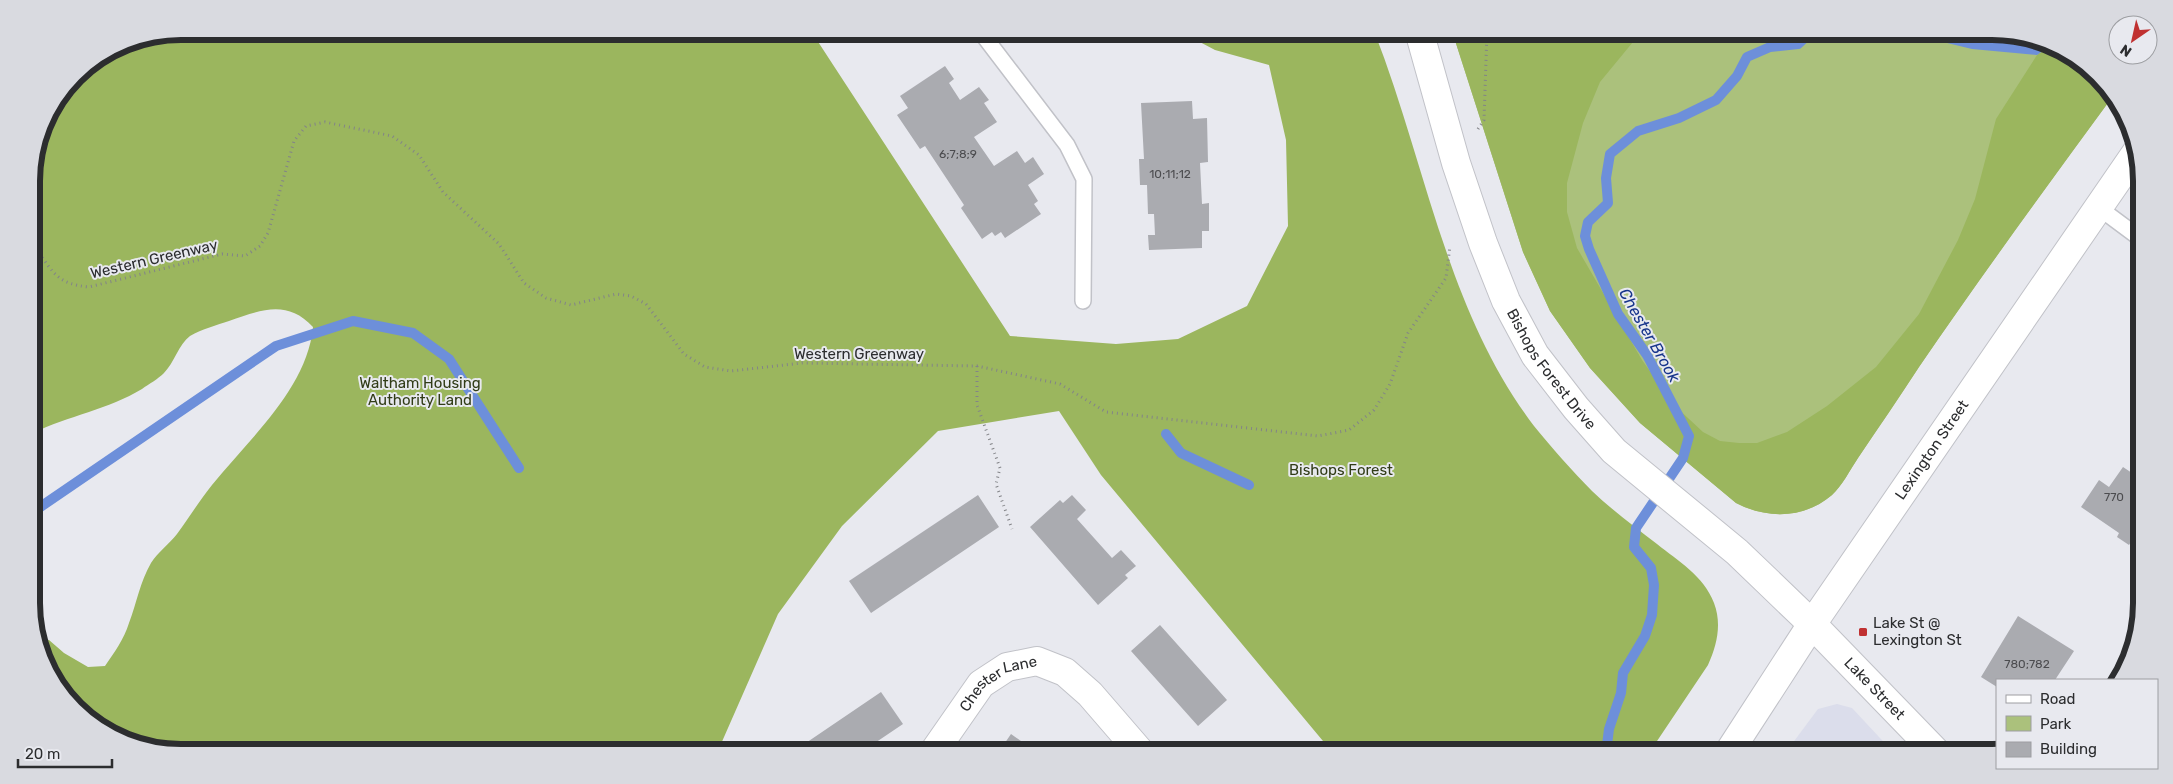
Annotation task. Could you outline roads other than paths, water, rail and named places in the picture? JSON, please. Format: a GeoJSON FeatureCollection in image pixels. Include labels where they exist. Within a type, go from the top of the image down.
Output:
{"type":"FeatureCollection","features":[{"type":"Feature","properties":{"kind":"street","name":"Bishops Forest Drive"},"geometry":{"type":"LineString","coordinates":[[1422,40],[1456,163],[1483,244],[1506,301],[1536,355],[1576,408],[1614,451],[1737,552],[1812,624]]}},
{"type":"Feature","properties":{"kind":"street","name":"Lexington Street"},"geometry":{"type":"LineString","coordinates":[[1734,744],[1812,624],[2131,159]]}},
{"type":"Feature","properties":{"kind":"street","name":"Lake Street"},"geometry":{"type":"LineString","coordinates":[[1812,624],[1928,744]]}},
{"type":"Feature","properties":{"kind":"street","name":"Chester Lane"},"geometry":{"type":"LineString","coordinates":[[939,744],[981,684],[1007,667],[1037,660],[1066,672],[1090,694],[1133,744]]}},
{"type":"Feature","properties":{"kind":"lane"},"geometry":{"type":"LineString","coordinates":[[987,40],[1067,144],[1084,179],[1083,301]]}},
{"type":"Feature","properties":{"kind":"lane"},"geometry":{"type":"LineString","coordinates":[[2098,207],[2133,233]]}},
{"type":"Feature","properties":{"kind":"water"},"geometry":{"type":"Polygon","coordinates":[[[1939,40],[2011,41],[2044,50],[2037,55],[1972,49],[1939,40]]]}},
{"type":"Feature","properties":{"kind":"waterway","name":"Chester Brook"},"geometry":{"type":"LineString","coordinates":[[1607,744],[1609,729],[1621,693],[1623,673],[1645,636],[1652,615],[1654,585],[1651,568],[1634,547],[1636,528],[1683,458],[1689,436],[1647,355],[1618,314],[1589,249],[1585,236],[1588,222],[1608,203],[1606,178],[1610,154],[1638,131],[1679,118],[1716,100],[1737,76],[1747,57],[1770,47],[1798,44],[1802,40]]}},
{"type":"Feature","properties":{"kind":"waterway"},"geometry":{"type":"LineString","coordinates":[[40,507],[276,346],[353,321],[413,333],[449,359],[519,468]]}},
{"type":"Feature","properties":{"kind":"waterway"},"geometry":{"type":"LineString","coordinates":[[1166,434],[1181,453],[1249,485]]}},
{"type":"Feature","properties":{"kind":"place","name":"Lake St @ Lexington St"},"geometry":{"type":"Point","coordinates":[1863,632]}},
{"type":"Feature","properties":{"kind":"park label","name":"Waltham Housing Authority Land"},"geometry":{"type":"Point","coordinates":[420,392]}},
{"type":"Feature","properties":{"kind":"park label","name":"Bishops Forest"},"geometry":{"type":"Point","coordinates":[1341,470]}}]}
